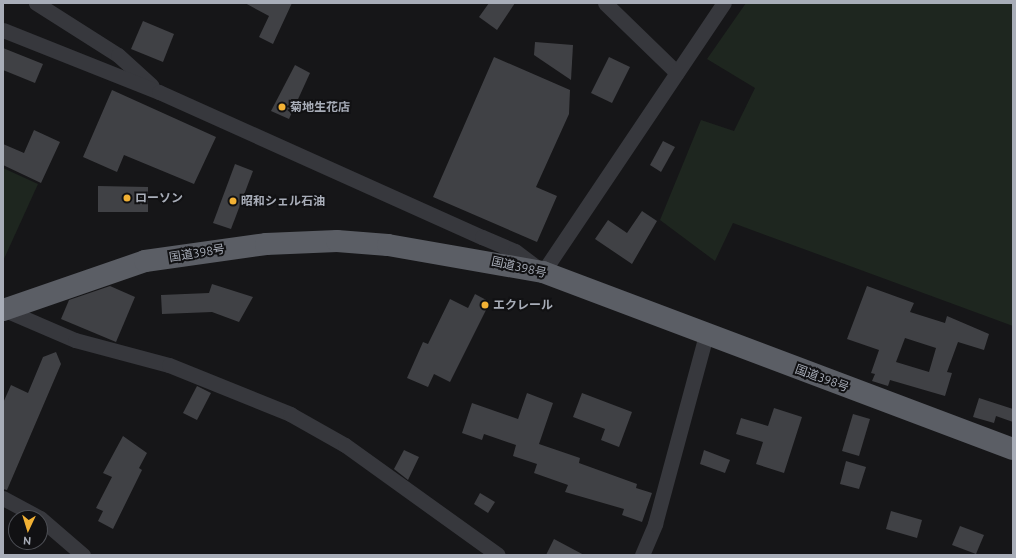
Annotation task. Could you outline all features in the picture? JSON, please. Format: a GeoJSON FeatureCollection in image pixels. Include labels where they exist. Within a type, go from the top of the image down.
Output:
{"type":"FeatureCollection","features":[{"type":"Feature","properties":{"kind":"highway","name":"国道398号"},"geometry":{"type":"LineString","coordinates":[[3,310],[145,261],[266,244],[337,241],[388,245],[543,272],[706,336],[1013,449]]}},
{"type":"Feature","properties":{"kind":"street"},"geometry":{"type":"LineString","coordinates":[[36,3],[118,55],[159,92]]}},
{"type":"Feature","properties":{"kind":"street"},"geometry":{"type":"LineString","coordinates":[[605,3],[677,73]]}},
{"type":"Feature","properties":{"kind":"street"},"geometry":{"type":"LineString","coordinates":[[3,30],[159,92],[515,251],[543,272],[724,3]]}},
{"type":"Feature","properties":{"kind":"street"},"geometry":{"type":"LineString","coordinates":[[3,310],[74,340],[168,365],[290,414],[345,445],[498,555]]}},
{"type":"Feature","properties":{"kind":"street"},"geometry":{"type":"LineString","coordinates":[[642,555],[655,524],[706,336]]}},
{"type":"Feature","properties":{"kind":"street"},"geometry":{"type":"LineString","coordinates":[[3,498],[25,510]]}},
{"type":"Feature","properties":{"kind":"street"},"geometry":{"type":"LineString","coordinates":[[48,525],[83,555]]}},
{"type":"Feature","properties":{"kind":"shaded area"},"geometry":{"type":"Polygon","coordinates":[[[746,3],[1013,3],[1013,326],[733,223],[715,261],[660,220],[701,120],[734,131],[755,88],[707,59],[746,3]]]}},
{"type":"Feature","properties":{"kind":"shaded area"},"geometry":{"type":"Polygon","coordinates":[[[3,168],[38,184],[3,261],[3,168]]]}},
{"type":"Feature","properties":{"kind":"building"},"geometry":{"type":"Polygon","coordinates":[[[245,3],[292,3],[273,44],[259,37],[269,16],[245,3]]]}},
{"type":"Feature","properties":{"kind":"building"},"geometry":{"type":"Polygon","coordinates":[[[489,3],[515,3],[497,30],[479,17],[489,3]]]}},
{"type":"Feature","properties":{"kind":"building"},"geometry":{"type":"Polygon","coordinates":[[[143,21],[174,34],[163,62],[131,49],[143,21]]]}},
{"type":"Feature","properties":{"kind":"building"},"geometry":{"type":"Polygon","coordinates":[[[535,42],[573,45],[571,80],[534,55],[535,42]]]}},
{"type":"Feature","properties":{"kind":"building"},"geometry":{"type":"Polygon","coordinates":[[[3,48],[43,64],[35,83],[3,70],[3,48]]]}},
{"type":"Feature","properties":{"kind":"building"},"geometry":{"type":"Polygon","coordinates":[[[494,57],[570,90],[569,114],[536,187],[557,196],[537,242],[433,197],[494,57]]]}},
{"type":"Feature","properties":{"kind":"building"},"geometry":{"type":"Polygon","coordinates":[[[609,57],[630,67],[612,103],[591,93],[609,57]]]}},
{"type":"Feature","properties":{"kind":"building"},"geometry":{"type":"Polygon","coordinates":[[[295,65],[310,73],[289,119],[271,111],[295,65]]]}},
{"type":"Feature","properties":{"kind":"building"},"geometry":{"type":"Polygon","coordinates":[[[112,90],[216,137],[194,184],[124,155],[117,172],[83,157],[112,90]]]}},
{"type":"Feature","properties":{"kind":"building"},"geometry":{"type":"Polygon","coordinates":[[[34,130],[60,142],[41,183],[3,165],[3,144],[24,153],[34,130]]]}},
{"type":"Feature","properties":{"kind":"building"},"geometry":{"type":"Polygon","coordinates":[[[663,141],[675,147],[661,172],[650,165],[663,141]]]}},
{"type":"Feature","properties":{"kind":"building"},"geometry":{"type":"Polygon","coordinates":[[[235,164],[253,171],[231,229],[213,223],[235,164]]]}},
{"type":"Feature","properties":{"kind":"building"},"geometry":{"type":"Polygon","coordinates":[[[98,186],[148,187],[148,212],[98,212],[98,186]]]}},
{"type":"Feature","properties":{"kind":"building"},"geometry":{"type":"Polygon","coordinates":[[[642,211],[657,221],[632,264],[595,239],[608,220],[627,233],[642,211]]]}},
{"type":"Feature","properties":{"kind":"building"},"geometry":{"type":"Polygon","coordinates":[[[212,284],[253,297],[239,322],[212,312],[162,314],[161,295],[209,293],[212,284]]]}},
{"type":"Feature","properties":{"kind":"building"},"geometry":{"type":"Polygon","coordinates":[[[110,286],[135,297],[116,342],[61,319],[69,300],[110,286]]]}},
{"type":"Feature","properties":{"kind":"building"},"geometry":{"type":"Polygon","coordinates":[[[867,286],[914,303],[910,312],[945,323],[947,316],[989,334],[984,350],[958,342],[947,372],[952,373],[945,396],[890,380],[888,386],[872,381],[875,374],[871,373],[879,350],[847,339],[867,286]],[[905,338],[896,362],[929,372],[936,348],[905,338]]]}},
{"type":"Feature","properties":{"kind":"building"},"geometry":{"type":"Polygon","coordinates":[[[475,294],[490,302],[450,382],[434,374],[428,387],[407,378],[423,342],[428,344],[450,299],[468,308],[475,294]]]}},
{"type":"Feature","properties":{"kind":"building"},"geometry":{"type":"Polygon","coordinates":[[[56,352],[61,364],[7,490],[3,489],[3,403],[11,385],[28,393],[43,357],[56,352]]]}},
{"type":"Feature","properties":{"kind":"building"},"geometry":{"type":"Polygon","coordinates":[[[197,386],[211,393],[197,420],[183,413],[197,386]]]}},
{"type":"Feature","properties":{"kind":"building"},"geometry":{"type":"Polygon","coordinates":[[[527,393],[553,403],[539,444],[580,458],[579,463],[637,484],[636,488],[652,493],[642,522],[622,515],[624,509],[565,492],[568,485],[534,473],[537,464],[513,456],[516,445],[484,434],[482,440],[462,433],[472,403],[518,419],[527,393]]]}},
{"type":"Feature","properties":{"kind":"building"},"geometry":{"type":"Polygon","coordinates":[[[582,393],[632,412],[619,447],[601,440],[605,429],[573,417],[582,393]]]}},
{"type":"Feature","properties":{"kind":"building"},"geometry":{"type":"Polygon","coordinates":[[[979,398],[1013,409],[1013,422],[996,416],[994,423],[973,417],[979,398]]]}},
{"type":"Feature","properties":{"kind":"building"},"geometry":{"type":"Polygon","coordinates":[[[774,408],[802,417],[784,473],[756,464],[763,442],[736,434],[741,418],[768,426],[774,408]]]}},
{"type":"Feature","properties":{"kind":"building"},"geometry":{"type":"Polygon","coordinates":[[[853,414],[870,419],[859,456],[842,451],[853,414]]]}},
{"type":"Feature","properties":{"kind":"building"},"geometry":{"type":"Polygon","coordinates":[[[123,436],[147,453],[139,468],[142,470],[113,529],[98,521],[103,511],[96,508],[112,477],[103,473],[123,436]]]}},
{"type":"Feature","properties":{"kind":"building"},"geometry":{"type":"Polygon","coordinates":[[[404,450],[419,457],[408,480],[394,469],[404,450]]]}},
{"type":"Feature","properties":{"kind":"building"},"geometry":{"type":"Polygon","coordinates":[[[704,450],[730,460],[725,473],[700,464],[704,450]]]}},
{"type":"Feature","properties":{"kind":"building"},"geometry":{"type":"Polygon","coordinates":[[[846,461],[866,467],[859,489],[840,484],[846,461]]]}},
{"type":"Feature","properties":{"kind":"building"},"geometry":{"type":"Polygon","coordinates":[[[480,493],[495,502],[488,513],[474,504],[480,493]]]}},
{"type":"Feature","properties":{"kind":"building"},"geometry":{"type":"Polygon","coordinates":[[[891,511],[922,520],[917,538],[886,529],[891,511]]]}},
{"type":"Feature","properties":{"kind":"building"},"geometry":{"type":"Polygon","coordinates":[[[960,526],[984,535],[976,554],[952,545],[960,526]]]}},
{"type":"Feature","properties":{"kind":"building"},"geometry":{"type":"Polygon","coordinates":[[[554,539],[584,555],[546,555],[554,539]]]}},
{"type":"Feature","properties":{"kind":"place","name":"菊地生花店"},"geometry":{"type":"Point","coordinates":[282,107]}},
{"type":"Feature","properties":{"kind":"place","name":"ローソン"},"geometry":{"type":"Point","coordinates":[127,198]}},
{"type":"Feature","properties":{"kind":"place","name":"昭和シェル石油"},"geometry":{"type":"Point","coordinates":[233,201]}},
{"type":"Feature","properties":{"kind":"place","name":"エクレール"},"geometry":{"type":"Point","coordinates":[485,305]}}]}
